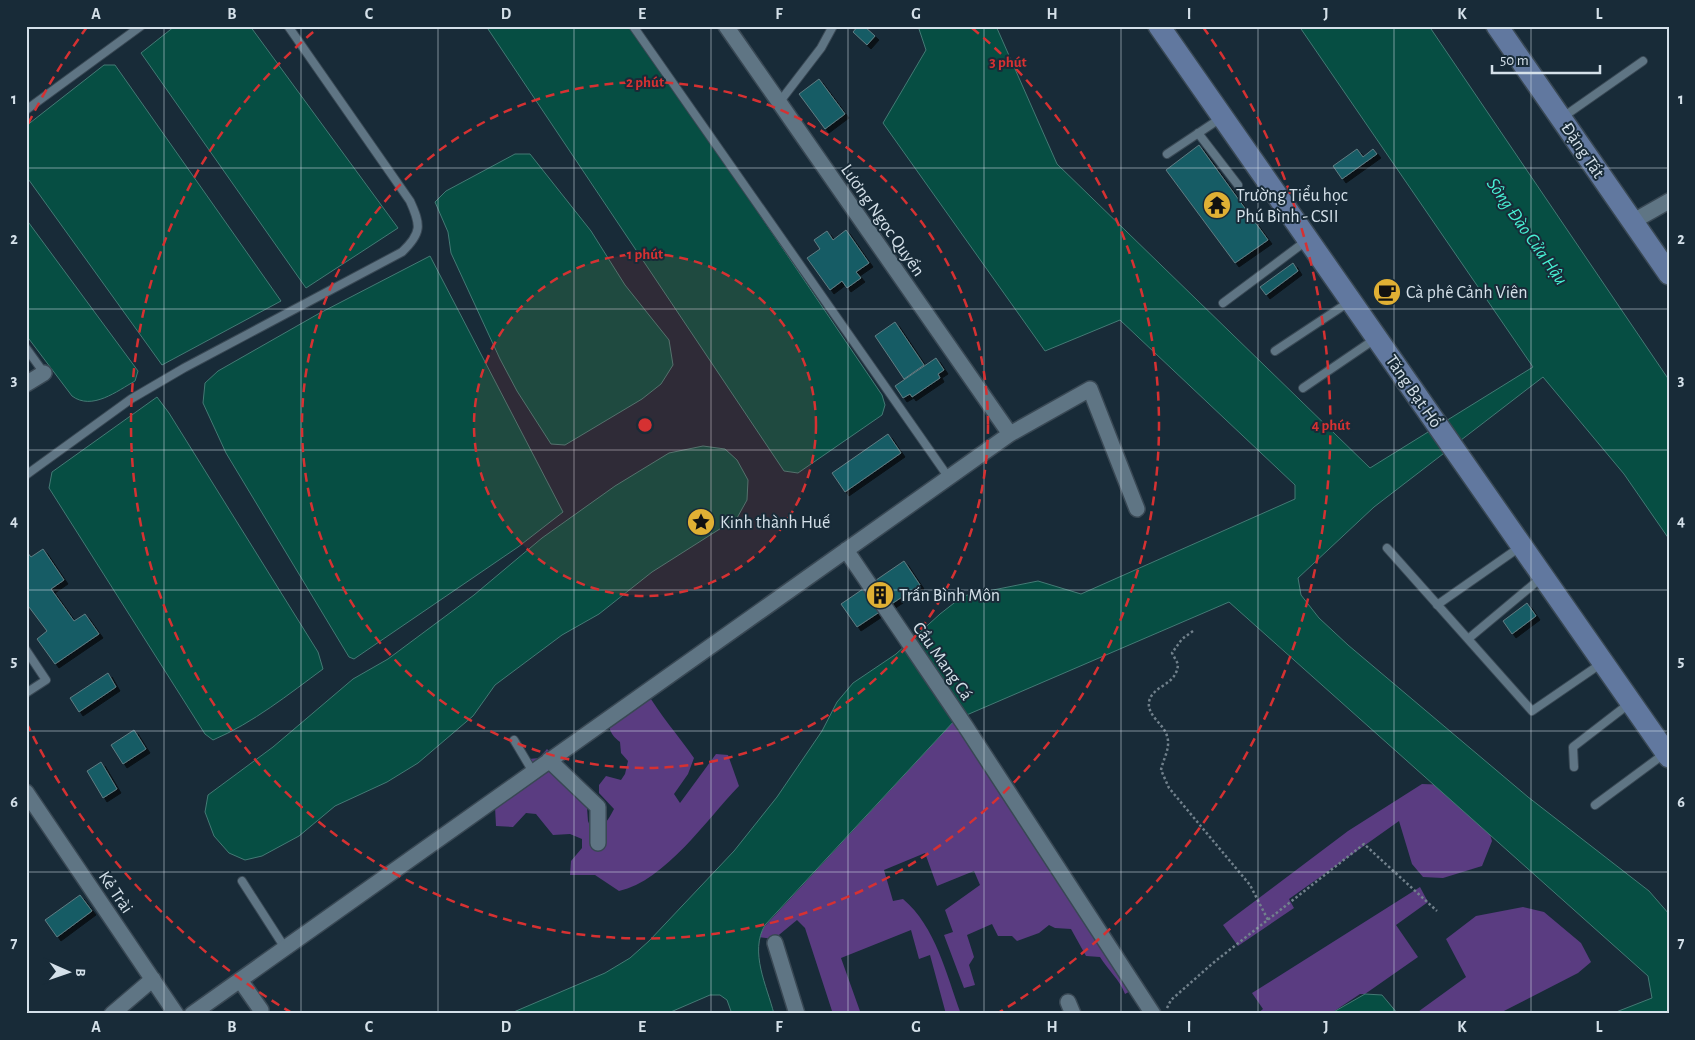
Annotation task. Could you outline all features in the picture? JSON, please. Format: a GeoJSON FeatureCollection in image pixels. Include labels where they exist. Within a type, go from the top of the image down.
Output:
{"type":"FeatureCollection","features":[{"type":"Feature","properties":{"kind":"main road","name":"Tăng Bạt Hổ"},"geometry":{"type":"LineString","coordinates":[[1159,26],[1667,755]]}},
{"type":"Feature","properties":{"kind":"main road","name":"Đặng Tất"},"geometry":{"type":"LineString","coordinates":[[1497,26],[1632,222],[1658,253],[1669,274]]}},
{"type":"Feature","properties":{"kind":"street","name":"Lương Ngọc Quyến"},"geometry":{"type":"LineString","coordinates":[[726,26],[778,104],[1010,434]]}},
{"type":"Feature","properties":{"kind":"street"},"geometry":{"type":"LineString","coordinates":[[1632,222],[1669,201]]}},
{"type":"Feature","properties":{"kind":"street"},"geometry":{"type":"LineString","coordinates":[[26,384],[44,373]]}},
{"type":"Feature","properties":{"kind":"street"},"geometry":{"type":"LineString","coordinates":[[192,1014],[1010,434],[1090,389],[1137,510]]}},
{"type":"Feature","properties":{"kind":"street","name":"Cầu Mang Cá"},"geometry":{"type":"LineString","coordinates":[[846,550],[966,726],[1153,1014]]}},
{"type":"Feature","properties":{"kind":"street"},"geometry":{"type":"LineString","coordinates":[[549,760],[598,807],[598,844]]}},
{"type":"Feature","properties":{"kind":"street","name":"Kẻ Trài"},"geometry":{"type":"LineString","coordinates":[[26,792],[176,1014]]}},
{"type":"Feature","properties":{"kind":"street"},"geometry":{"type":"LineString","coordinates":[[774,944],[797,1014]]}},
{"type":"Feature","properties":{"kind":"street"},"geometry":{"type":"LineString","coordinates":[[112,1014],[152,980]]}},
{"type":"Feature","properties":{"kind":"street"},"geometry":{"type":"LineString","coordinates":[[240,980],[261,1010]]}},
{"type":"Feature","properties":{"kind":"lane"},"geometry":{"type":"LineString","coordinates":[[26,110],[141,26]]}},
{"type":"Feature","properties":{"kind":"lane"},"geometry":{"type":"LineString","coordinates":[[26,475],[131,399],[184,368],[402,252],[417,236],[419,226],[410,201],[288,26]]}},
{"type":"Feature","properties":{"kind":"lane"},"geometry":{"type":"LineString","coordinates":[[633,26],[949,478]]}},
{"type":"Feature","properties":{"kind":"lane"},"geometry":{"type":"LineString","coordinates":[[778,104],[822,48],[833,26]]}},
{"type":"Feature","properties":{"kind":"lane"},"geometry":{"type":"LineString","coordinates":[[1562,118],[1643,61]]}},
{"type":"Feature","properties":{"kind":"lane"},"geometry":{"type":"LineString","coordinates":[[1167,154],[1222,117]]}},
{"type":"Feature","properties":{"kind":"lane"},"geometry":{"type":"LineString","coordinates":[[1198,133],[1238,185]]}},
{"type":"Feature","properties":{"kind":"lane"},"geometry":{"type":"LineString","coordinates":[[1223,303],[1308,240]]}},
{"type":"Feature","properties":{"kind":"lane"},"geometry":{"type":"LineString","coordinates":[[1275,351],[1350,300]]}},
{"type":"Feature","properties":{"kind":"lane"},"geometry":{"type":"LineString","coordinates":[[1303,388],[1376,338]]}},
{"type":"Feature","properties":{"kind":"lane"},"geometry":{"type":"LineString","coordinates":[[26,348],[44,373]]}},
{"type":"Feature","properties":{"kind":"lane"},"geometry":{"type":"LineString","coordinates":[[1437,605],[1521,545]]}},
{"type":"Feature","properties":{"kind":"lane"},"geometry":{"type":"LineString","coordinates":[[1387,548],[1532,712],[1603,663]]}},
{"type":"Feature","properties":{"kind":"lane"},"geometry":{"type":"LineString","coordinates":[[1468,639],[1543,577]]}},
{"type":"Feature","properties":{"kind":"lane"},"geometry":{"type":"LineString","coordinates":[[26,650],[46,680],[26,693]]}},
{"type":"Feature","properties":{"kind":"lane"},"geometry":{"type":"LineString","coordinates":[[1574,767],[1573,747],[1631,702]]}},
{"type":"Feature","properties":{"kind":"lane"},"geometry":{"type":"LineString","coordinates":[[514,740],[533,772]]}},
{"type":"Feature","properties":{"kind":"lane"},"geometry":{"type":"LineString","coordinates":[[1595,805],[1667,755]]}},
{"type":"Feature","properties":{"kind":"lane"},"geometry":{"type":"LineString","coordinates":[[242,881],[285,948]]}},
{"type":"Feature","properties":{"kind":"path"},"geometry":{"type":"LineString","coordinates":[[1193,631],[1182,639],[1172,653],[1178,664],[1174,679],[1151,698],[1149,705],[1167,734],[1167,752],[1161,770],[1169,788],[1250,884],[1268,920]]}},
{"type":"Feature","properties":{"kind":"path"},"geometry":{"type":"LineString","coordinates":[[1164,1014],[1171,1000],[1213,963],[1364,844],[1437,911]]}},
{"type":"Feature","properties":{"kind":"shaded area"},"geometry":{"type":"Polygon","coordinates":[[[646,691],[694,758],[688,774],[674,794],[680,803],[716,754],[728,755],[739,786],[669,862],[653,875],[636,885],[619,891],[595,875],[570,875],[571,861],[582,848],[582,839],[570,834],[553,835],[536,814],[526,813],[513,827],[496,826],[495,807],[525,777],[529,759],[539,758],[547,749],[560,762],[587,808],[588,821],[592,831],[603,826],[614,809],[599,793],[599,785],[606,776],[621,780],[625,774],[628,761],[621,753],[620,742],[611,732],[608,709],[646,691]]]}},
{"type":"Feature","properties":{"kind":"shaded area"},"geometry":{"type":"Polygon","coordinates":[[[955,720],[1134,989],[1125,994],[1100,957],[1086,956],[1071,929],[1055,928],[1049,925],[1039,933],[1017,941],[1012,936],[998,936],[992,924],[967,935],[974,957],[969,965],[975,985],[964,988],[944,935],[953,932],[945,910],[980,885],[974,871],[937,886],[925,853],[884,870],[893,901],[903,899],[924,923],[932,937],[945,967],[961,1014],[946,1014],[930,955],[919,959],[911,930],[841,958],[861,1014],[833,1014],[805,928],[797,920],[774,939],[758,937],[765,926],[955,720]]]}},
{"type":"Feature","properties":{"kind":"shaded area"},"geometry":{"type":"Polygon","coordinates":[[[1422,784],[1449,785],[1485,817],[1492,841],[1482,866],[1443,878],[1423,877],[1412,864],[1399,821],[1289,899],[1294,908],[1238,946],[1223,925],[1348,831],[1422,784]]]}},
{"type":"Feature","properties":{"kind":"shaded area"},"geometry":{"type":"Polygon","coordinates":[[[1420,887],[1428,902],[1396,925],[1418,957],[1365,994],[1360,994],[1330,1014],[1257,1014],[1263,1009],[1252,993],[1420,887]]]}},
{"type":"Feature","properties":{"kind":"shaded area"},"geometry":{"type":"Polygon","coordinates":[[[1523,907],[1544,912],[1581,943],[1591,962],[1578,973],[1498,1014],[1415,1014],[1466,977],[1446,939],[1476,916],[1523,907]]]}},
{"type":"Feature","properties":{"kind":"water"},"geometry":{"type":"Polygon","coordinates":[[[175,26],[250,26],[398,228],[306,288],[141,53],[175,26]]]}},
{"type":"Feature","properties":{"kind":"water"},"geometry":{"type":"Polygon","coordinates":[[[486,26],[632,26],[882,395],[885,405],[882,415],[798,473],[784,471],[486,26]]]}},
{"type":"Feature","properties":{"kind":"water","name":"Sông Đào Cửa Hậu"},"geometry":{"type":"Polygon","coordinates":[[[918,26],[996,26],[1057,164],[1370,468],[1533,367],[1299,26],[1429,26],[1669,380],[1669,539],[1624,474],[1543,377],[1374,507],[1298,578],[1301,595],[1319,618],[1348,645],[1528,797],[1649,891],[1669,914],[1669,1014],[1611,1014],[1652,998],[1648,976],[1229,602],[955,720],[765,925],[759,946],[759,958],[774,1014],[732,1014],[727,1000],[720,995],[710,995],[666,1014],[509,1014],[605,973],[630,958],[649,941],[734,851],[777,797],[822,731],[837,702],[853,683],[896,654],[963,596],[1038,581],[1081,594],[1295,499],[1295,485],[1120,320],[1045,351],[883,123],[926,50],[918,26]]]}},
{"type":"Feature","properties":{"kind":"water"},"geometry":{"type":"Polygon","coordinates":[[[104,65],[115,65],[281,301],[162,365],[26,176],[26,126],[104,65]]]}},
{"type":"Feature","properties":{"kind":"water"},"geometry":{"type":"Polygon","coordinates":[[[515,154],[530,154],[591,231],[625,285],[669,340],[673,365],[661,384],[642,399],[565,445],[551,444],[517,391],[500,359],[451,253],[448,232],[435,202],[446,191],[515,154]]]}},
{"type":"Feature","properties":{"kind":"water"},"geometry":{"type":"Polygon","coordinates":[[[26,219],[138,371],[135,381],[104,398],[88,401],[72,396],[26,335],[26,219]]]}},
{"type":"Feature","properties":{"kind":"water"},"geometry":{"type":"Polygon","coordinates":[[[430,256],[563,512],[518,547],[354,659],[349,657],[226,453],[203,403],[205,383],[218,371],[318,314],[430,256]]]}},
{"type":"Feature","properties":{"kind":"water"},"geometry":{"type":"Polygon","coordinates":[[[157,397],[169,413],[318,652],[323,669],[256,717],[213,740],[205,734],[49,488],[52,472],[157,397]]]}},
{"type":"Feature","properties":{"kind":"water"},"geometry":{"type":"Polygon","coordinates":[[[703,446],[725,449],[737,460],[748,480],[747,500],[737,518],[652,572],[599,614],[562,635],[495,685],[473,716],[418,763],[387,782],[335,806],[299,836],[262,856],[245,860],[229,853],[214,836],[205,812],[208,795],[273,747],[353,679],[388,659],[474,595],[542,538],[615,486],[669,453],[703,446]]]}},
{"type":"Feature","properties":{"kind":"water"},"geometry":{"type":"Polygon","coordinates":[[[1365,994],[1382,995],[1398,1014],[1330,1014],[1365,994]]]}},
{"type":"Feature","properties":{"kind":"building"},"geometry":{"type":"Polygon","coordinates":[[[858,26],[864,26],[875,36],[867,45],[853,32],[858,26]]]}},
{"type":"Feature","properties":{"kind":"building"},"geometry":{"type":"Polygon","coordinates":[[[819,79],[845,114],[825,129],[799,94],[819,79]]]}},
{"type":"Feature","properties":{"kind":"building","name":"Trường Tiểu học Phú Bình - CSII"},"geometry":{"type":"Polygon","coordinates":[[[1199,145],[1268,240],[1235,263],[1166,170],[1199,145]]]}},
{"type":"Feature","properties":{"kind":"building"},"geometry":{"type":"Polygon","coordinates":[[[1357,149],[1363,157],[1373,149],[1377,154],[1342,179],[1333,166],[1357,149]]]}},
{"type":"Feature","properties":{"kind":"building"},"geometry":{"type":"Polygon","coordinates":[[[846,230],[869,263],[856,272],[861,278],[847,288],[842,281],[830,290],[807,258],[820,249],[814,240],[827,231],[833,240],[846,230]]]}},
{"type":"Feature","properties":{"kind":"building"},"geometry":{"type":"Polygon","coordinates":[[[1293,263],[1298,271],[1266,295],[1260,287],[1293,263]]]}},
{"type":"Feature","properties":{"kind":"building"},"geometry":{"type":"Polygon","coordinates":[[[895,322],[924,365],[904,379],[875,336],[895,322]]]}},
{"type":"Feature","properties":{"kind":"building"},"geometry":{"type":"Polygon","coordinates":[[[936,358],[944,370],[938,374],[940,378],[912,397],[910,394],[903,398],[895,386],[936,358]]]}},
{"type":"Feature","properties":{"kind":"building"},"geometry":{"type":"Polygon","coordinates":[[[888,434],[901,453],[845,492],[832,473],[888,434]]]}},
{"type":"Feature","properties":{"kind":"building"},"geometry":{"type":"Polygon","coordinates":[[[43,549],[64,580],[51,589],[74,621],[85,614],[99,634],[55,664],[37,639],[47,631],[26,603],[26,551],[31,557],[43,549]]]}},
{"type":"Feature","properties":{"kind":"building","name":"Trấn Bình Môn"},"geometry":{"type":"Polygon","coordinates":[[[904,561],[920,585],[857,627],[841,604],[904,561]]]}},
{"type":"Feature","properties":{"kind":"building"},"geometry":{"type":"Polygon","coordinates":[[[1527,603],[1536,616],[1512,634],[1503,621],[1527,603]]]}},
{"type":"Feature","properties":{"kind":"building"},"geometry":{"type":"Polygon","coordinates":[[[108,673],[116,687],[79,712],[70,698],[108,673]]]}},
{"type":"Feature","properties":{"kind":"building"},"geometry":{"type":"Polygon","coordinates":[[[134,730],[146,749],[123,764],[111,745],[134,730]]]}},
{"type":"Feature","properties":{"kind":"building"},"geometry":{"type":"Polygon","coordinates":[[[101,762],[117,789],[103,798],[87,771],[101,762]]]}},
{"type":"Feature","properties":{"kind":"building"},"geometry":{"type":"Polygon","coordinates":[[[80,895],[92,911],[57,937],[45,920],[80,895]]]}},
{"type":"Feature","properties":{"kind":"place","name":"Trường Tiểu học Phú Bình - CSII"},"geometry":{"type":"Point","coordinates":[1217,205]}},
{"type":"Feature","properties":{"kind":"place","name":"Cà phê Cảnh Viên"},"geometry":{"type":"Point","coordinates":[1387,292]}},
{"type":"Feature","properties":{"kind":"place","name":"Kinh thành Huế"},"geometry":{"type":"Point","coordinates":[701,522]}},
{"type":"Feature","properties":{"kind":"place","name":"Trấn Bình Môn"},"geometry":{"type":"Point","coordinates":[880,595]}}]}
